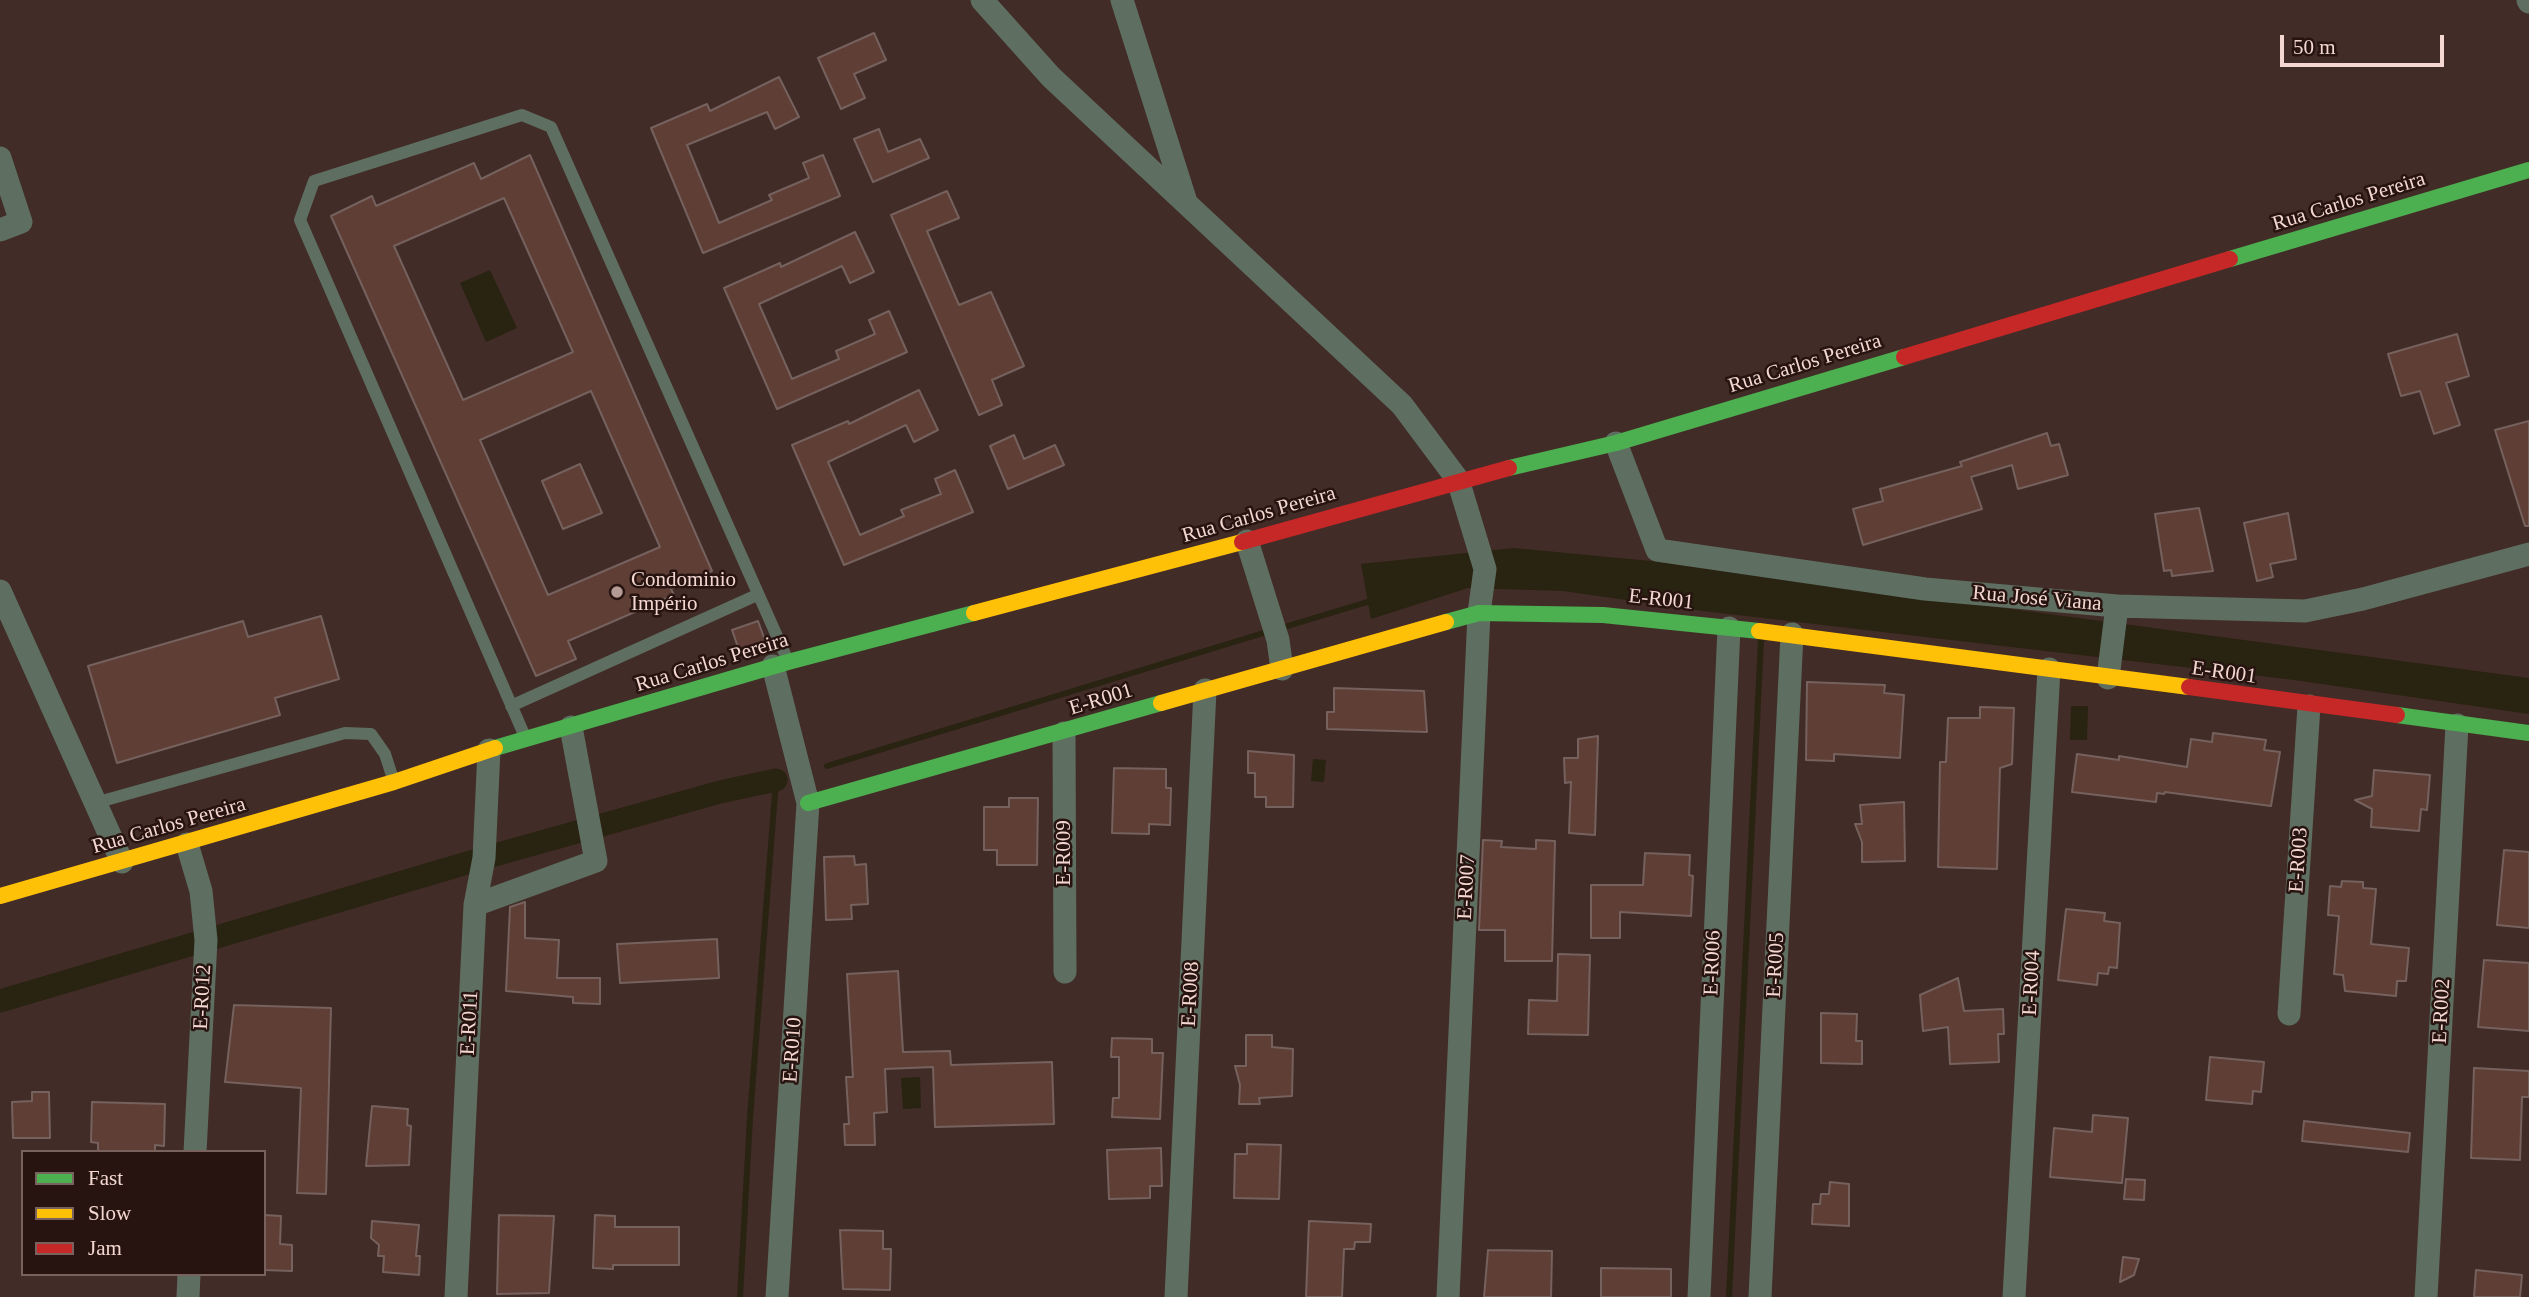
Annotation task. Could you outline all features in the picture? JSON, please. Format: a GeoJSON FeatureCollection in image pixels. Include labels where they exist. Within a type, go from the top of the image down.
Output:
{"type":"FeatureCollection","features":[{"type":"Feature","properties":{"kind":"street","name":"E-R007"},"geometry":{"type":"LineString","coordinates":[[982,0],[1051,77],[1402,405],[1458,480],[1485,569],[1479,613],[1448,1297]]}},
{"type":"Feature","properties":{"kind":"street"},"geometry":{"type":"LineString","coordinates":[[1122,0],[1187,205]]}},
{"type":"Feature","properties":{"kind":"street"},"geometry":{"type":"LineString","coordinates":[[0,158],[21,222],[0,230]]}},
{"type":"Feature","properties":{"kind":"street","name":"Rua Carlos Pereira"},"geometry":{"type":"LineString","coordinates":[[0,896],[187,844],[394,782],[489,750],[780,664],[1247,541],[1458,480],[1616,443],[2529,170]]}},
{"type":"Feature","properties":{"kind":"street","name":"Rua José Viana"},"geometry":{"type":"LineString","coordinates":[[1616,443],[1657,551],[1925,589],[2116,606],[2305,611],[2363,599],[2529,554]]}},
{"type":"Feature","properties":{"kind":"street"},"geometry":{"type":"LineString","coordinates":[[1247,541],[1279,640],[1282,669]]}},
{"type":"Feature","properties":{"kind":"street"},"geometry":{"type":"LineString","coordinates":[[0,592],[122,862]]}},
{"type":"Feature","properties":{"kind":"street"},"geometry":{"type":"LineString","coordinates":[[2108,678],[2116,606]]}},
{"type":"Feature","properties":{"kind":"street","name":"E-R001"},"geometry":{"type":"LineString","coordinates":[[808,803],[1064,733],[1205,690],[1479,613],[1604,615],[1792,634],[2309,706],[2529,733]]}},
{"type":"Feature","properties":{"kind":"street","name":"E-R006"},"geometry":{"type":"LineString","coordinates":[[1699,1297],[1729,628]]}},
{"type":"Feature","properties":{"kind":"street","name":"E-R005"},"geometry":{"type":"LineString","coordinates":[[1760,1297],[1792,634]]}},
{"type":"Feature","properties":{"kind":"street","name":"E-R010"},"geometry":{"type":"LineString","coordinates":[[778,1297],[808,803],[780,664]]}},
{"type":"Feature","properties":{"kind":"street","name":"E-R004"},"geometry":{"type":"LineString","coordinates":[[2014,1297],[2049,669]]}},
{"type":"Feature","properties":{"kind":"street","name":"E-R008"},"geometry":{"type":"LineString","coordinates":[[1177,1297],[1205,690]]}},
{"type":"Feature","properties":{"kind":"street","name":"E-R003"},"geometry":{"type":"LineString","coordinates":[[2289,1014],[2309,706]]}},
{"type":"Feature","properties":{"kind":"street","name":"E-R002"},"geometry":{"type":"LineString","coordinates":[[2426,1297],[2457,725]]}},
{"type":"Feature","properties":{"kind":"street"},"geometry":{"type":"LineString","coordinates":[[475,905],[596,861],[571,727]]}},
{"type":"Feature","properties":{"kind":"street","name":"E-R009"},"geometry":{"type":"LineString","coordinates":[[1064,733],[1065,972]]}},
{"type":"Feature","properties":{"kind":"street","name":"E-R011"},"geometry":{"type":"LineString","coordinates":[[456,1297],[475,905],[484,858],[489,750]]}},
{"type":"Feature","properties":{"kind":"street","name":"E-R012"},"geometry":{"type":"LineString","coordinates":[[187,844],[201,891],[206,940],[195,1150]]}},
{"type":"Feature","properties":{"kind":"street"},"geometry":{"type":"LineString","coordinates":[[188,1297],[189,1276]]}},
{"type":"Feature","properties":{"kind":"lane"},"geometry":{"type":"LineString","coordinates":[[527,739],[300,220],[314,181],[522,115],[551,127],[757,595],[780,664]]}},
{"type":"Feature","properties":{"kind":"lane"},"geometry":{"type":"LineString","coordinates":[[511,706],[757,595]]}},
{"type":"Feature","properties":{"kind":"lane"},"geometry":{"type":"LineString","coordinates":[[95,803],[345,733],[371,734],[385,754],[394,782]]}},
{"type":"Feature","properties":{"kind":"shaded area"},"geometry":{"type":"Polygon","coordinates":[[[490,270],[517,328],[486,342],[460,283],[490,270]]]}},
{"type":"Feature","properties":{"kind":"shaded area"},"geometry":{"type":"Polygon","coordinates":[[[1514,548],[1651,561],[2529,678],[2529,714],[2294,680],[1703,611],[1563,591],[1468,588],[1371,619],[1361,564],[1514,548]]]}},
{"type":"Feature","properties":{"kind":"shaded area"},"geometry":{"type":"Polygon","coordinates":[[[2071,706],[2088,706],[2087,740],[2070,740],[2071,706]]]}},
{"type":"Feature","properties":{"kind":"shaded area"},"geometry":{"type":"Polygon","coordinates":[[[1313,759],[1326,760],[1324,782],[1311,781],[1313,759]]]}},
{"type":"Feature","properties":{"kind":"shaded area"},"geometry":{"type":"Polygon","coordinates":[[[920,1077],[921,1108],[903,1109],[901,1078],[920,1077]]]}},
{"type":"Feature","properties":{"kind":"building"},"geometry":{"type":"Polygon","coordinates":[[[874,33],[886,60],[854,74],[865,98],[841,109],[818,58],[874,33]]]}},
{"type":"Feature","properties":{"kind":"building"},"geometry":{"type":"Polygon","coordinates":[[[779,77],[799,117],[775,129],[767,112],[687,145],[719,223],[772,200],[769,195],[809,178],[803,163],[823,155],[840,196],[703,253],[651,128],[707,104],[710,111],[779,77]]]}},
{"type":"Feature","properties":{"kind":"building"},"geometry":{"type":"Polygon","coordinates":[[[879,129],[888,152],[920,139],[929,158],[873,182],[854,139],[879,129]]]}},
{"type":"Feature","properties":{"kind":"building"},"geometry":{"type":"Polygon","coordinates":[[[530,155],[712,571],[671,589],[674,595],[568,641],[576,659],[536,676],[331,216],[372,196],[376,206],[474,163],[481,179],[530,155]],[[504,198],[394,246],[463,400],[573,352],[504,198]],[[591,391],[480,440],[548,595],[660,547],[591,391]]]}},
{"type":"Feature","properties":{"kind":"building"},"geometry":{"type":"Polygon","coordinates":[[[947,191],[959,218],[927,231],[959,305],[991,292],[1024,366],[992,380],[1002,405],[979,415],[891,215],[947,191]]]}},
{"type":"Feature","properties":{"kind":"building"},"geometry":{"type":"Polygon","coordinates":[[[855,232],[874,272],[850,283],[842,266],[759,304],[792,379],[839,359],[836,351],[875,334],[869,320],[889,311],[907,352],[777,409],[724,288],[780,263],[781,267],[855,232]]]}},
{"type":"Feature","properties":{"kind":"building"},"geometry":{"type":"Polygon","coordinates":[[[2457,334],[2469,376],[2446,383],[2460,425],[2434,434],[2420,391],[2401,396],[2388,354],[2457,334]]]}},
{"type":"Feature","properties":{"kind":"building"},"geometry":{"type":"Polygon","coordinates":[[[919,390],[938,430],[914,442],[906,425],[828,462],[860,535],[904,516],[901,510],[941,494],[935,479],[955,470],[973,512],[844,565],[792,445],[848,421],[849,424],[919,390]]]}},
{"type":"Feature","properties":{"kind":"building"},"geometry":{"type":"Polygon","coordinates":[[[2529,421],[2529,526],[2525,526],[2495,430],[2529,421]]]}},
{"type":"Feature","properties":{"kind":"building"},"geometry":{"type":"Polygon","coordinates":[[[2047,433],[2051,446],[2059,444],[2068,475],[2018,489],[2012,465],[1971,477],[1982,509],[1863,545],[1853,509],[1883,501],[1880,489],[1962,466],[1960,462],[2047,433]]]}},
{"type":"Feature","properties":{"kind":"building"},"geometry":{"type":"Polygon","coordinates":[[[1014,435],[1024,459],[1055,445],[1064,465],[1008,489],[990,446],[1014,435]]]}},
{"type":"Feature","properties":{"kind":"building"},"geometry":{"type":"Polygon","coordinates":[[[580,464],[602,513],[563,529],[542,481],[580,464]]]}},
{"type":"Feature","properties":{"kind":"building"},"geometry":{"type":"Polygon","coordinates":[[[2199,508],[2213,571],[2172,576],[2171,570],[2164,571],[2155,514],[2199,508]]]}},
{"type":"Feature","properties":{"kind":"building"},"geometry":{"type":"Polygon","coordinates":[[[2288,513],[2296,559],[2270,564],[2273,577],[2257,581],[2244,523],[2288,513]]]}},
{"type":"Feature","properties":{"kind":"building"},"geometry":{"type":"Polygon","coordinates":[[[321,616],[339,679],[275,698],[280,715],[117,763],[88,666],[243,621],[248,637],[321,616]]]}},
{"type":"Feature","properties":{"kind":"building"},"geometry":{"type":"Polygon","coordinates":[[[758,621],[766,643],[740,653],[732,630],[758,621]]]}},
{"type":"Feature","properties":{"kind":"building"},"geometry":{"type":"Polygon","coordinates":[[[1807,682],[1885,685],[1884,693],[1904,695],[1900,758],[1834,754],[1834,761],[1806,760],[1807,682]]]}},
{"type":"Feature","properties":{"kind":"building"},"geometry":{"type":"Polygon","coordinates":[[[1334,688],[1424,691],[1427,732],[1327,729],[1327,712],[1334,712],[1334,688]]]}},
{"type":"Feature","properties":{"kind":"building"},"geometry":{"type":"Polygon","coordinates":[[[1980,707],[2014,708],[2012,764],[2000,768],[1997,869],[1938,867],[1940,762],[1946,762],[1948,718],[1980,718],[1980,707]]]}},
{"type":"Feature","properties":{"kind":"building"},"geometry":{"type":"Polygon","coordinates":[[[2213,733],[2266,740],[2264,750],[2280,752],[2271,806],[2165,792],[2157,793],[2156,802],[2072,792],[2077,754],[2119,760],[2119,756],[2187,767],[2191,739],[2212,742],[2213,733]]]}},
{"type":"Feature","properties":{"kind":"building"},"geometry":{"type":"Polygon","coordinates":[[[1598,736],[1595,835],[1569,833],[1571,782],[1565,783],[1564,758],[1578,758],[1578,739],[1598,736]]]}},
{"type":"Feature","properties":{"kind":"building"},"geometry":{"type":"Polygon","coordinates":[[[1248,751],[1294,755],[1293,807],[1266,807],[1266,797],[1255,797],[1255,773],[1248,773],[1248,751]]]}},
{"type":"Feature","properties":{"kind":"building"},"geometry":{"type":"Polygon","coordinates":[[[1114,768],[1166,769],[1166,788],[1171,788],[1170,825],[1149,824],[1149,834],[1112,833],[1114,768]]]}},
{"type":"Feature","properties":{"kind":"building"},"geometry":{"type":"Polygon","coordinates":[[[2374,770],[2430,775],[2427,810],[2421,809],[2419,831],[2371,827],[2372,809],[2355,800],[2372,796],[2374,770]]]}},
{"type":"Feature","properties":{"kind":"building"},"geometry":{"type":"Polygon","coordinates":[[[1009,798],[1038,798],[1037,865],[997,865],[997,850],[984,850],[984,807],[1009,807],[1009,798]]]}},
{"type":"Feature","properties":{"kind":"building"},"geometry":{"type":"Polygon","coordinates":[[[1904,802],[1905,861],[1862,862],[1862,842],[1855,824],[1862,824],[1860,805],[1904,802]]]}},
{"type":"Feature","properties":{"kind":"building"},"geometry":{"type":"Polygon","coordinates":[[[1483,840],[1502,841],[1501,847],[1536,849],[1536,840],[1555,841],[1552,961],[1505,961],[1505,930],[1479,930],[1483,840]]]}},
{"type":"Feature","properties":{"kind":"building"},"geometry":{"type":"Polygon","coordinates":[[[2504,850],[2529,852],[2529,928],[2497,925],[2504,850]]]}},
{"type":"Feature","properties":{"kind":"building"},"geometry":{"type":"Polygon","coordinates":[[[1645,853],[1690,855],[1689,875],[1693,876],[1691,916],[1620,912],[1620,938],[1591,938],[1591,885],[1643,885],[1645,853]]]}},
{"type":"Feature","properties":{"kind":"building"},"geometry":{"type":"Polygon","coordinates":[[[854,856],[855,865],[866,864],[868,904],[851,905],[852,919],[826,920],[824,857],[854,856]]]}},
{"type":"Feature","properties":{"kind":"building"},"geometry":{"type":"Polygon","coordinates":[[[2342,881],[2363,882],[2363,888],[2376,889],[2371,944],[2409,948],[2406,981],[2397,981],[2396,996],[2345,991],[2343,975],[2334,974],[2339,916],[2328,915],[2330,886],[2341,887],[2342,881]]]}},
{"type":"Feature","properties":{"kind":"building"},"geometry":{"type":"Polygon","coordinates":[[[525,902],[525,938],[559,940],[557,978],[600,978],[600,1004],[573,1003],[573,997],[506,991],[510,907],[525,902]]]}},
{"type":"Feature","properties":{"kind":"building"},"geometry":{"type":"Polygon","coordinates":[[[2066,909],[2105,913],[2104,921],[2120,923],[2117,968],[2109,967],[2108,974],[2098,973],[2097,985],[2058,980],[2066,909]]]}},
{"type":"Feature","properties":{"kind":"building"},"geometry":{"type":"Polygon","coordinates":[[[717,939],[719,978],[620,983],[617,944],[717,939]]]}},
{"type":"Feature","properties":{"kind":"building"},"geometry":{"type":"Polygon","coordinates":[[[1558,954],[1590,955],[1588,1035],[1528,1034],[1529,1000],[1557,1001],[1558,954]]]}},
{"type":"Feature","properties":{"kind":"building"},"geometry":{"type":"Polygon","coordinates":[[[2484,960],[2529,963],[2529,1031],[2478,1027],[2484,960]]]}},
{"type":"Feature","properties":{"kind":"building"},"geometry":{"type":"Polygon","coordinates":[[[898,971],[903,1052],[950,1051],[951,1065],[1052,1062],[1054,1124],[935,1127],[933,1067],[885,1069],[887,1112],[874,1113],[875,1145],[845,1145],[844,1124],[849,1124],[846,1077],[853,1077],[847,974],[898,971]]]}},
{"type":"Feature","properties":{"kind":"building"},"geometry":{"type":"Polygon","coordinates":[[[1958,978],[1964,1011],[2003,1009],[2004,1034],[1998,1034],[1999,1062],[1950,1064],[1948,1027],[1923,1031],[1920,995],[1958,978]]]}},
{"type":"Feature","properties":{"kind":"building"},"geometry":{"type":"Polygon","coordinates":[[[234,1005],[331,1008],[326,1194],[297,1193],[301,1088],[225,1082],[234,1005]]]}},
{"type":"Feature","properties":{"kind":"building"},"geometry":{"type":"Polygon","coordinates":[[[1821,1013],[1857,1014],[1856,1041],[1862,1041],[1862,1064],[1821,1063],[1821,1013]]]}},
{"type":"Feature","properties":{"kind":"building"},"geometry":{"type":"Polygon","coordinates":[[[1246,1035],[1272,1035],[1272,1047],[1293,1049],[1292,1096],[1259,1098],[1260,1104],[1239,1104],[1240,1085],[1235,1066],[1246,1066],[1246,1035]]]}},
{"type":"Feature","properties":{"kind":"building"},"geometry":{"type":"Polygon","coordinates":[[[1112,1038],[1152,1039],[1152,1053],[1163,1053],[1160,1119],[1112,1117],[1113,1098],[1119,1098],[1119,1057],[1111,1057],[1112,1038]]]}},
{"type":"Feature","properties":{"kind":"building"},"geometry":{"type":"Polygon","coordinates":[[[2210,1057],[2264,1062],[2261,1092],[2253,1091],[2252,1104],[2206,1100],[2210,1057]]]}},
{"type":"Feature","properties":{"kind":"building"},"geometry":{"type":"Polygon","coordinates":[[[2474,1068],[2529,1071],[2529,1097],[2522,1097],[2520,1160],[2471,1158],[2474,1068]]]}},
{"type":"Feature","properties":{"kind":"building"},"geometry":{"type":"Polygon","coordinates":[[[32,1092],[49,1092],[50,1138],[13,1138],[12,1102],[32,1101],[32,1092]]]}},
{"type":"Feature","properties":{"kind":"building"},"geometry":{"type":"Polygon","coordinates":[[[92,1102],[165,1104],[164,1146],[155,1145],[155,1150],[98,1150],[98,1143],[91,1142],[92,1102]]]}},
{"type":"Feature","properties":{"kind":"building"},"geometry":{"type":"Polygon","coordinates":[[[372,1106],[408,1109],[407,1125],[411,1126],[409,1165],[366,1166],[372,1106]]]}},
{"type":"Feature","properties":{"kind":"building"},"geometry":{"type":"Polygon","coordinates":[[[2093,1115],[2128,1118],[2122,1183],[2050,1177],[2054,1128],[2092,1132],[2093,1115]]]}},
{"type":"Feature","properties":{"kind":"building"},"geometry":{"type":"Polygon","coordinates":[[[2304,1121],[2410,1133],[2408,1152],[2302,1141],[2304,1121]]]}},
{"type":"Feature","properties":{"kind":"building"},"geometry":{"type":"Polygon","coordinates":[[[1247,1144],[1281,1145],[1279,1199],[1234,1198],[1235,1154],[1247,1154],[1247,1144]]]}},
{"type":"Feature","properties":{"kind":"building"},"geometry":{"type":"Polygon","coordinates":[[[1161,1148],[1162,1186],[1150,1186],[1150,1198],[1109,1199],[1107,1150],[1161,1148]]]}},
{"type":"Feature","properties":{"kind":"building"},"geometry":{"type":"Polygon","coordinates":[[[2126,1179],[2145,1180],[2144,1200],[2124,1199],[2126,1179]]]}},
{"type":"Feature","properties":{"kind":"building"},"geometry":{"type":"Polygon","coordinates":[[[1830,1182],[1849,1184],[1849,1226],[1812,1224],[1813,1204],[1820,1204],[1821,1194],[1829,1194],[1830,1182]]]}},
{"type":"Feature","properties":{"kind":"building"},"geometry":{"type":"Polygon","coordinates":[[[266,1215],[281,1216],[280,1244],[292,1245],[292,1271],[266,1270],[266,1215]]]}},
{"type":"Feature","properties":{"kind":"building"},"geometry":{"type":"Polygon","coordinates":[[[499,1215],[554,1216],[549,1293],[497,1294],[499,1215]]]}},
{"type":"Feature","properties":{"kind":"building"},"geometry":{"type":"Polygon","coordinates":[[[595,1215],[615,1216],[615,1227],[679,1227],[679,1265],[613,1265],[613,1269],[593,1268],[595,1215]]]}},
{"type":"Feature","properties":{"kind":"building"},"geometry":{"type":"Polygon","coordinates":[[[372,1221],[419,1225],[416,1256],[420,1256],[419,1275],[383,1272],[384,1256],[378,1256],[379,1245],[371,1238],[372,1221]]]}},
{"type":"Feature","properties":{"kind":"building"},"geometry":{"type":"Polygon","coordinates":[[[1309,1221],[1371,1224],[1370,1242],[1355,1242],[1354,1249],[1344,1249],[1342,1297],[1306,1297],[1309,1221]]]}},
{"type":"Feature","properties":{"kind":"building"},"geometry":{"type":"Polygon","coordinates":[[[840,1230],[883,1231],[883,1249],[891,1249],[890,1290],[843,1289],[840,1230]]]}},
{"type":"Feature","properties":{"kind":"building"},"geometry":{"type":"Polygon","coordinates":[[[1488,1250],[1552,1251],[1551,1297],[1484,1297],[1488,1250]]]}},
{"type":"Feature","properties":{"kind":"building"},"geometry":{"type":"Polygon","coordinates":[[[2123,1257],[2139,1259],[2134,1275],[2120,1282],[2123,1257]]]}},
{"type":"Feature","properties":{"kind":"building"},"geometry":{"type":"Polygon","coordinates":[[[1601,1268],[1671,1269],[1671,1297],[1601,1297],[1601,1268]]]}},
{"type":"Feature","properties":{"kind":"building"},"geometry":{"type":"Polygon","coordinates":[[[2476,1270],[2522,1275],[2520,1297],[2474,1297],[2476,1270]]]}},
{"type":"Feature","properties":{"kind":"waterway"},"geometry":{"type":"LineString","coordinates":[[1281,628],[1374,600]]}},
{"type":"Feature","properties":{"kind":"waterway"},"geometry":{"type":"LineString","coordinates":[[827,766],[1270,631]]}},
{"type":"Feature","properties":{"kind":"waterway"},"geometry":{"type":"LineString","coordinates":[[1729,1297],[1761,640]]}},
{"type":"Feature","properties":{"kind":"waterway"},"geometry":{"type":"LineString","coordinates":[[740,1297],[750,1118],[776,780]]}},
{"type":"Feature","properties":{"kind":"waterway"},"geometry":{"type":"LineString","coordinates":[[0,1001],[484,858],[720,792],[776,780]]}},
{"type":"Feature","properties":{"kind":"traffic: fast"},"geometry":{"type":"LineString","coordinates":[[2230,259],[2529,170]]}},
{"type":"Feature","properties":{"kind":"traffic: fast"},"geometry":{"type":"LineString","coordinates":[[1509,468],[1616,443],[1904,357]]}},
{"type":"Feature","properties":{"kind":"traffic: fast"},"geometry":{"type":"LineString","coordinates":[[495,748],[788,662],[974,613]]}},
{"type":"Feature","properties":{"kind":"traffic: fast"},"geometry":{"type":"LineString","coordinates":[[1446,622],[1479,613],[1603,615],[1759,631]]}},
{"type":"Feature","properties":{"kind":"traffic: fast"},"geometry":{"type":"LineString","coordinates":[[808,803],[1161,703]]}},
{"type":"Feature","properties":{"kind":"traffic: fast"},"geometry":{"type":"LineString","coordinates":[[2397,715],[2529,733]]}},
{"type":"Feature","properties":{"kind":"traffic: slow"},"geometry":{"type":"LineString","coordinates":[[974,613],[1242,542]]}},
{"type":"Feature","properties":{"kind":"traffic: slow"},"geometry":{"type":"LineString","coordinates":[[1161,703],[1446,622]]}},
{"type":"Feature","properties":{"kind":"traffic: slow"},"geometry":{"type":"LineString","coordinates":[[1759,631],[2189,687]]}},
{"type":"Feature","properties":{"kind":"traffic: slow"},"geometry":{"type":"LineString","coordinates":[[0,896],[394,782],[495,748]]}},
{"type":"Feature","properties":{"kind":"traffic: jam"},"geometry":{"type":"LineString","coordinates":[[1904,357],[2230,259]]}},
{"type":"Feature","properties":{"kind":"traffic: jam"},"geometry":{"type":"LineString","coordinates":[[1242,542],[1509,468]]}},
{"type":"Feature","properties":{"kind":"traffic: jam"},"geometry":{"type":"LineString","coordinates":[[2189,687],[2397,715]]}},
{"type":"Feature","properties":{"kind":"place","name":"Condominio Império"},"geometry":{"type":"Point","coordinates":[617,592]}}]}
